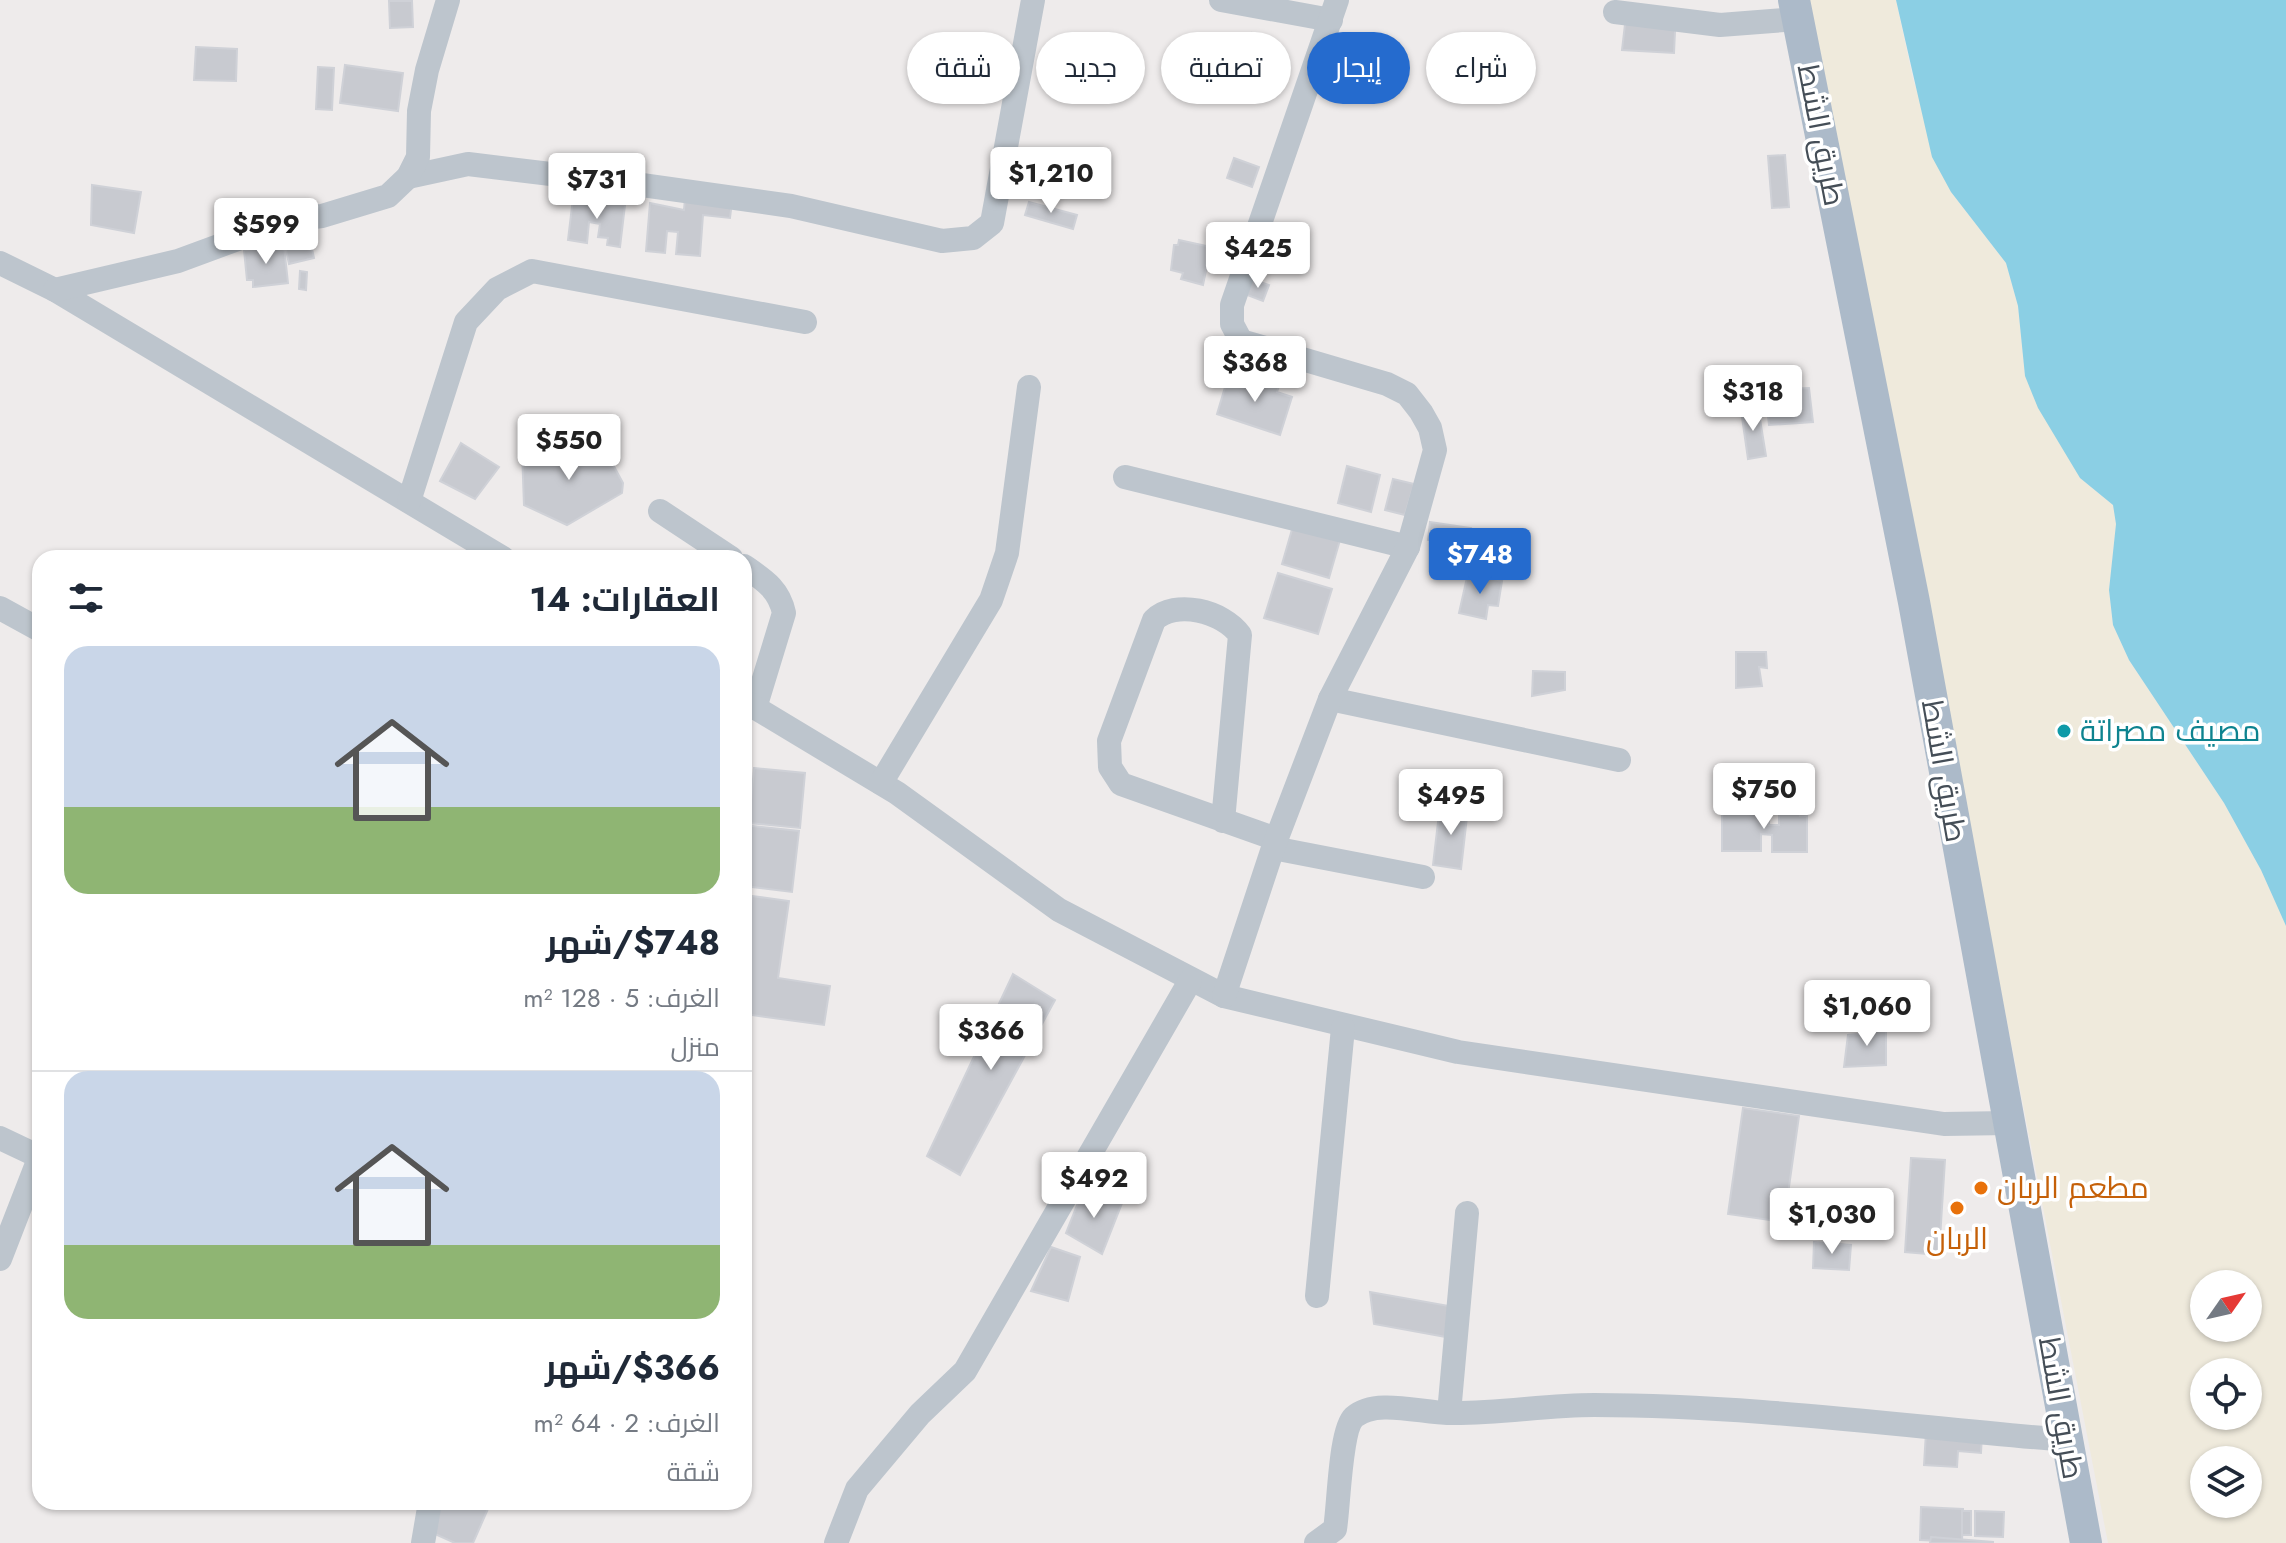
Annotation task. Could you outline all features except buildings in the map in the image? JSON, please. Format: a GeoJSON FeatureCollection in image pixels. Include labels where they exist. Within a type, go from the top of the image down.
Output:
{"type":"FeatureCollection","features":[{"type":"Feature","properties":{"kind":"main road","name":"طريق الشط"},"geometry":{"type":"LineString","coordinates":[[1796,10],[1914,602],[2086,1543]]}},
{"type":"Feature","properties":{"kind":"street"},"geometry":{"type":"LineString","coordinates":[[55,290],[178,261],[219,248],[254,230],[388,196],[408,177],[418,157],[419,111],[427,70],[448,0]]}},
{"type":"Feature","properties":{"kind":"street"},"geometry":{"type":"LineString","coordinates":[[408,177],[468,164],[791,206],[942,241],[973,238],[992,223],[1033,0]]}},
{"type":"Feature","properties":{"kind":"street"},"geometry":{"type":"LineString","coordinates":[[1221,0],[1334,10],[1232,305],[1232,324],[1241,341],[1387,384],[1407,394],[1430,428],[1435,450],[1408,547],[1330,699],[1274,844],[1224,996]]}},
{"type":"Feature","properties":{"kind":"street"},"geometry":{"type":"LineString","coordinates":[[1615,12],[1720,25],[1796,10]]}},
{"type":"Feature","properties":{"kind":"street"},"geometry":{"type":"LineString","coordinates":[[0,263],[55,290],[409,501],[473,550]]}},
{"type":"Feature","properties":{"kind":"street"},"geometry":{"type":"LineString","coordinates":[[409,501],[466,322],[497,289],[532,271],[805,322]]}},
{"type":"Feature","properties":{"kind":"street"},"geometry":{"type":"LineString","coordinates":[[881,783],[991,600],[1007,553],[1029,387]]}},
{"type":"Feature","properties":{"kind":"street"},"geometry":{"type":"LineString","coordinates":[[1125,477],[1408,547]]}},
{"type":"Feature","properties":{"kind":"street"},"geometry":{"type":"LineString","coordinates":[[660,511],[719,550]]}},
{"type":"Feature","properties":{"kind":"street"},"geometry":{"type":"LineString","coordinates":[[752,571],[768,582],[781,597],[784,613],[752,697]]}},
{"type":"Feature","properties":{"kind":"street"},"geometry":{"type":"LineString","coordinates":[[1223,821],[1240,635],[1226,621],[1180,607],[1164,610],[1154,620],[1109,741],[1110,767],[1121,784],[1223,821],[1274,844],[1423,877]]}},
{"type":"Feature","properties":{"kind":"street"},"geometry":{"type":"LineString","coordinates":[[0,608],[32,626]]}},
{"type":"Feature","properties":{"kind":"street"},"geometry":{"type":"LineString","coordinates":[[1330,699],[1619,760]]}},
{"type":"Feature","properties":{"kind":"street"},"geometry":{"type":"LineString","coordinates":[[752,707],[881,783],[1059,910],[1190,981],[1224,996],[1343,1028],[1458,1052],[1944,1124],[2009,1123]]}},
{"type":"Feature","properties":{"kind":"street"},"geometry":{"type":"LineString","coordinates":[[836,1543],[857,1489],[920,1414],[965,1371],[1190,981]]}},
{"type":"Feature","properties":{"kind":"street"},"geometry":{"type":"LineString","coordinates":[[1317,1296],[1343,1028]]}},
{"type":"Feature","properties":{"kind":"street"},"geometry":{"type":"LineString","coordinates":[[0,1138],[32,1164]]}},
{"type":"Feature","properties":{"kind":"street"},"geometry":{"type":"LineString","coordinates":[[0,1259],[32,1183]]}},
{"type":"Feature","properties":{"kind":"street"},"geometry":{"type":"LineString","coordinates":[[1449,1413],[1467,1213]]}},
{"type":"Feature","properties":{"kind":"street"},"geometry":{"type":"LineString","coordinates":[[1316,1543],[1335,1529],[1343,1440],[1352,1419],[1369,1408],[1449,1413],[1609,1406],[1864,1418],[2066,1440]]}},
{"type":"Feature","properties":{"kind":"street"},"geometry":{"type":"LineString","coordinates":[[423,1543],[429,1510]]}},
{"type":"Feature","properties":{"kind":"sand","name":"مصيف مصراتة"},"geometry":{"type":"Polygon","coordinates":[[[1809,0],[1896,0],[1913,79],[1951,192],[2006,263],[2018,306],[2025,376],[2080,478],[2113,505],[2116,524],[2109,590],[2113,625],[2129,660],[2224,803],[2261,870],[2286,926],[2286,1543],[2108,1543],[1809,0]]]}},
{"type":"Feature","properties":{"kind":"water"},"geometry":{"type":"Polygon","coordinates":[[[1896,0],[2286,0],[2286,926],[2261,870],[2224,803],[2129,660],[2113,625],[2109,590],[2116,524],[2113,505],[2080,478],[2038,408],[2025,376],[2018,306],[2006,263],[1951,192],[1932,157],[1896,0]]]}},
{"type":"Feature","properties":{"kind":"place","name":"مصيف مصراتة"},"geometry":{"type":"Point","coordinates":[2064,731]}},
{"type":"Feature","properties":{"kind":"place","name":"مطعم الربان"},"geometry":{"type":"Point","coordinates":[1981,1188]}},
{"type":"Feature","properties":{"kind":"place","name":"الربان"},"geometry":{"type":"Point","coordinates":[1957,1208]}}]}
